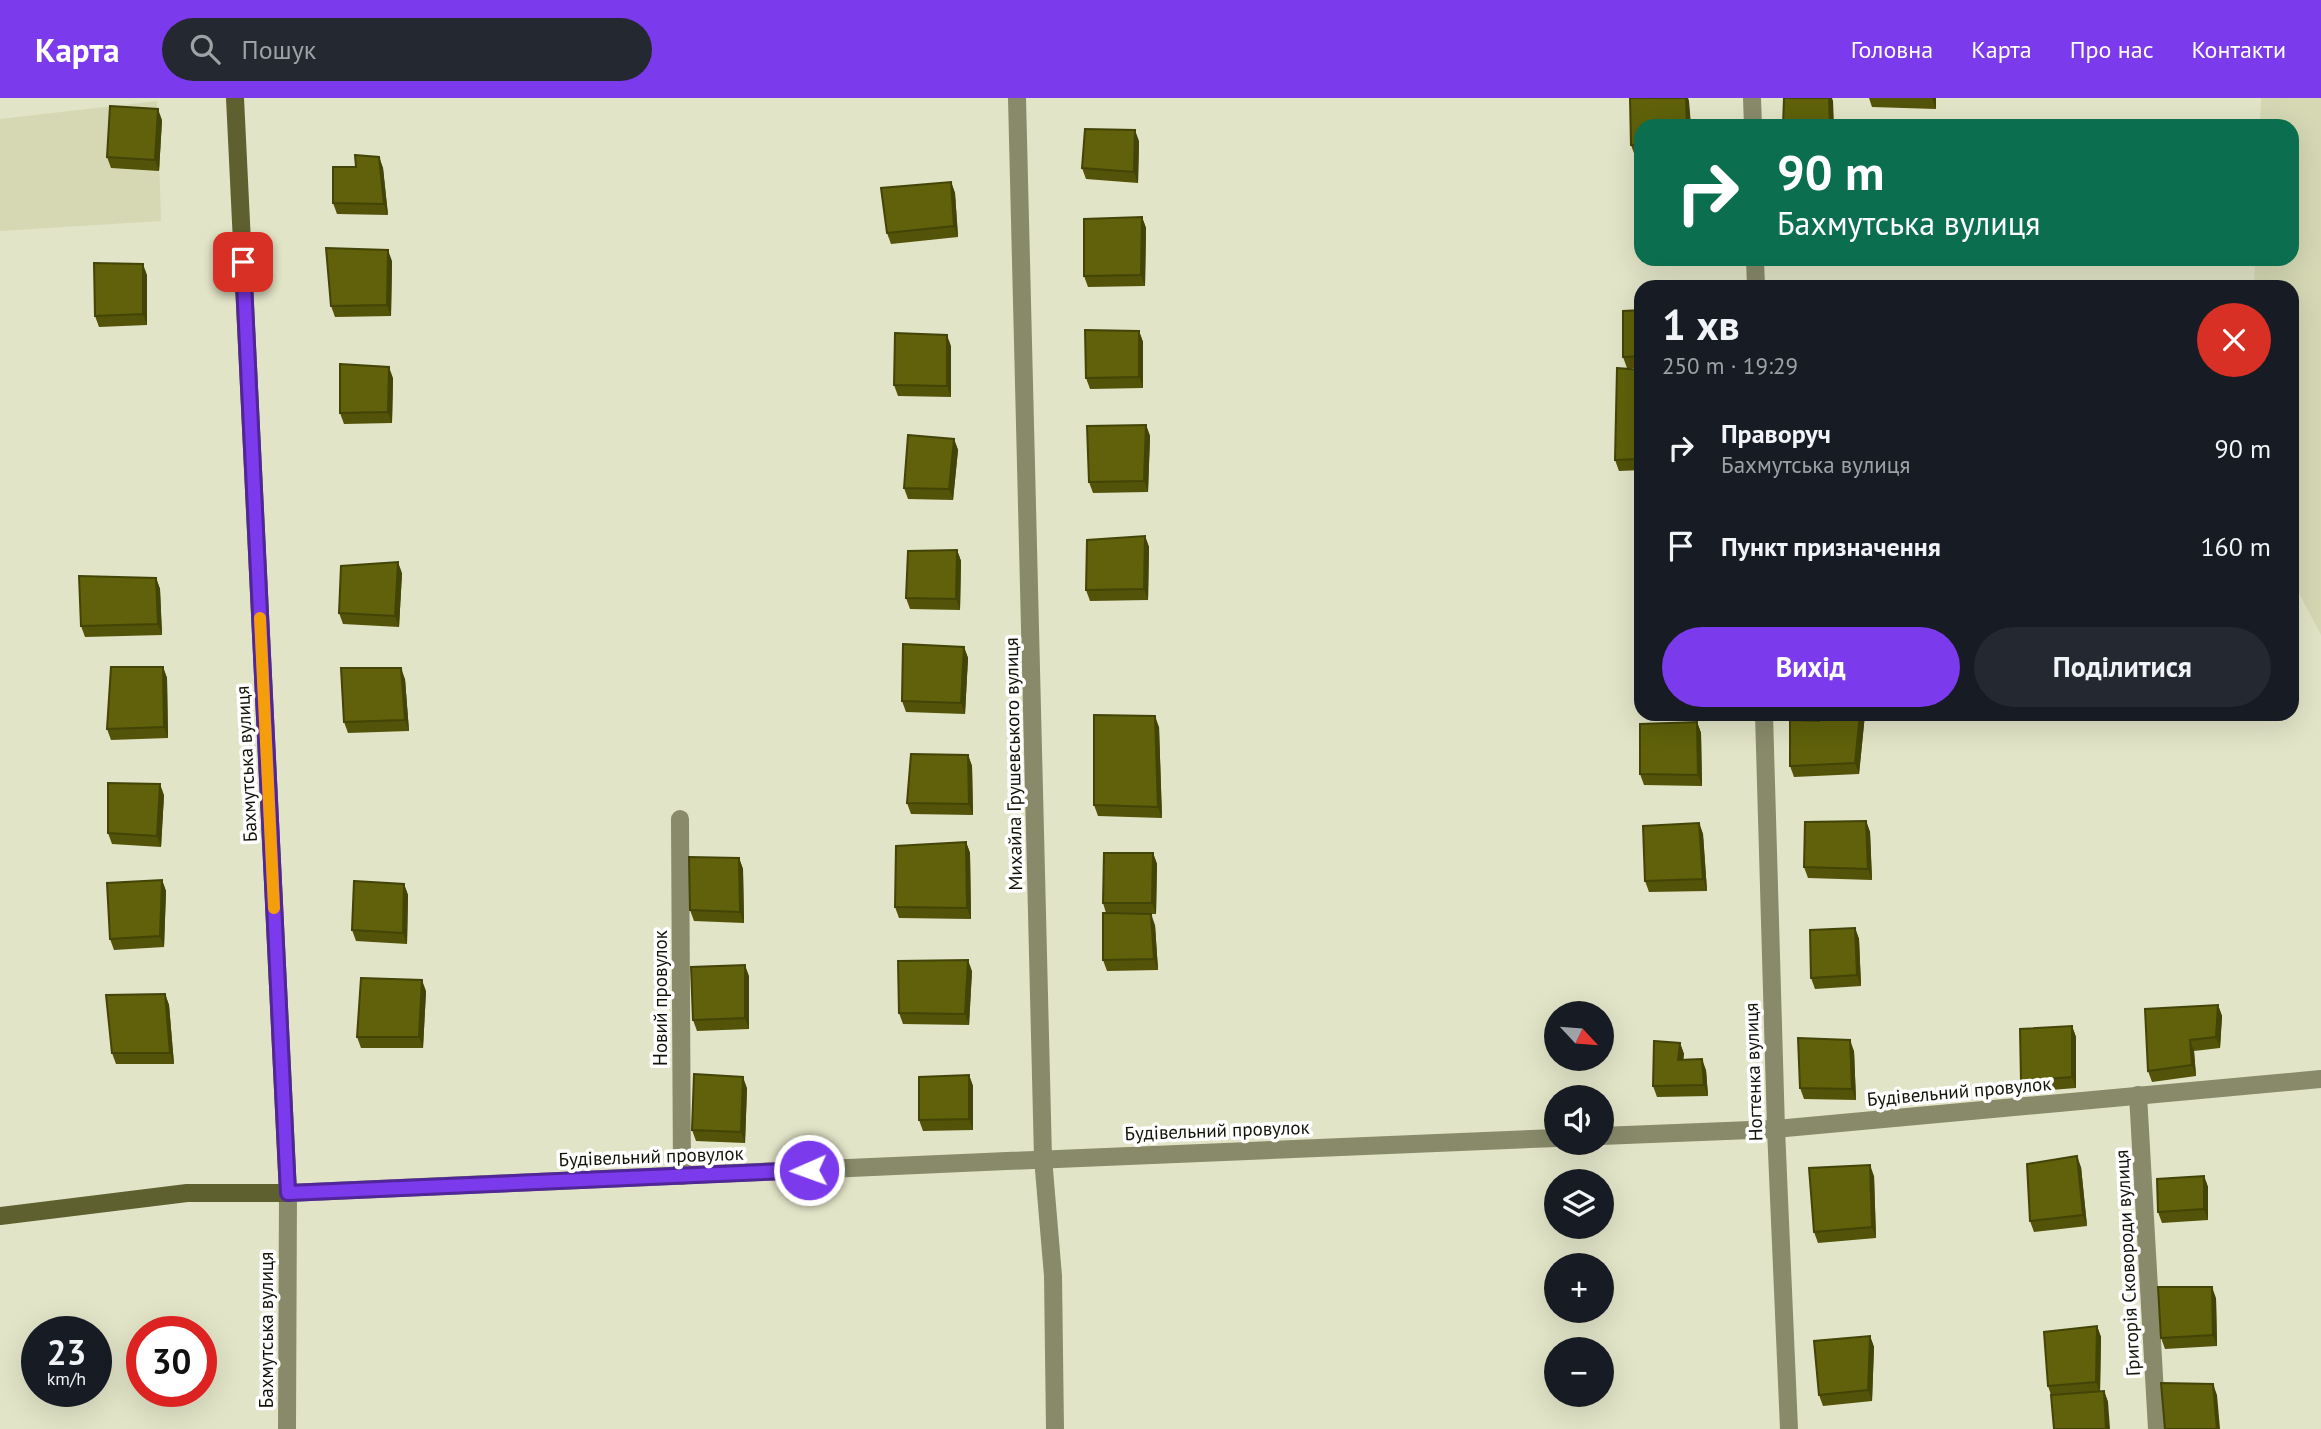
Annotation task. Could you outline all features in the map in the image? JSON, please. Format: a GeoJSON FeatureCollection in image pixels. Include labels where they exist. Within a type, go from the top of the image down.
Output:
{"type":"FeatureCollection","features":[{"type":"Feature","properties":{"kind":"street","name":"Бахмутська вулиця"},"geometry":{"type":"LineString","coordinates":[[235,98],[288,1193],[287,1429]]}},
{"type":"Feature","properties":{"kind":"street","name":"Михайла Грушевського вулиця"},"geometry":{"type":"LineString","coordinates":[[1017,98],[1043,1158],[1053,1276],[1055,1429]]}},
{"type":"Feature","properties":{"kind":"street"},"geometry":{"type":"LineString","coordinates":[[1752,98],[1753,119]]}},
{"type":"Feature","properties":{"kind":"street","name":"Ногтенка вулиця"},"geometry":{"type":"LineString","coordinates":[[1764,721],[1776,1129],[1789,1429]]}},
{"type":"Feature","properties":{"kind":"street","name":"Новий провулок"},"geometry":{"type":"LineString","coordinates":[[680,819],[682,1176]]}},
{"type":"Feature","properties":{"kind":"street","name":"Будівельний провулок"},"geometry":{"type":"LineString","coordinates":[[1614,1135],[1776,1129],[2321,1079]]}},
{"type":"Feature","properties":{"kind":"street","name":"Григорія Сковороди вулиця"},"geometry":{"type":"LineString","coordinates":[[2138,1095],[2157,1429]]}},
{"type":"Feature","properties":{"kind":"street","name":"Будівельний провулок"},"geometry":{"type":"LineString","coordinates":[[0,1216],[187,1193],[288,1193],[1043,1158],[1544,1138]]}},
{"type":"Feature","properties":{"kind":"shaded area"},"geometry":{"type":"Polygon","coordinates":[[[2261,98],[2321,98],[2321,635],[2299,593],[2299,280],[2254,280],[2255,266],[2299,266],[2299,119],[2260,119],[2261,98]]]}},
{"type":"Feature","properties":{"kind":"shaded area"},"geometry":{"type":"Polygon","coordinates":[[[157,101],[161,221],[0,231],[0,119],[157,101]]]}},
{"type":"Feature","properties":{"kind":"building"},"geometry":{"type":"Polygon","coordinates":[[[1630,98],[1686,98],[1687,119],[1634,119],[1634,145],[1631,145],[1630,98]]]}},
{"type":"Feature","properties":{"kind":"building"},"geometry":{"type":"Polygon","coordinates":[[[1784,98],[1829,98],[1830,119],[1783,119],[1784,98]]]}},
{"type":"Feature","properties":{"kind":"building"},"geometry":{"type":"Polygon","coordinates":[[[110,106],[158,109],[155,160],[107,157],[110,106]]]}},
{"type":"Feature","properties":{"kind":"building"},"geometry":{"type":"Polygon","coordinates":[[[1085,129],[1135,130],[1134,172],[1082,168],[1085,129]]]}},
{"type":"Feature","properties":{"kind":"building"},"geometry":{"type":"Polygon","coordinates":[[[355,155],[379,157],[384,204],[333,203],[333,167],[356,167],[355,155]]]}},
{"type":"Feature","properties":{"kind":"building"},"geometry":{"type":"Polygon","coordinates":[[[951,182],[954,226],[887,233],[881,188],[951,182]]]}},
{"type":"Feature","properties":{"kind":"building"},"geometry":{"type":"Polygon","coordinates":[[[1142,217],[1141,275],[1084,276],[1084,219],[1142,217]]]}},
{"type":"Feature","properties":{"kind":"building"},"geometry":{"type":"Polygon","coordinates":[[[326,248],[388,250],[387,305],[331,306],[326,248]]]}},
{"type":"Feature","properties":{"kind":"building"},"geometry":{"type":"Polygon","coordinates":[[[94,263],[143,264],[143,314],[95,316],[94,263]]]}},
{"type":"Feature","properties":{"kind":"building"},"geometry":{"type":"Polygon","coordinates":[[[1634,310],[1634,356],[1623,357],[1623,311],[1634,310]]]}},
{"type":"Feature","properties":{"kind":"building"},"geometry":{"type":"Polygon","coordinates":[[[1085,330],[1139,331],[1139,377],[1086,378],[1085,330]]]}},
{"type":"Feature","properties":{"kind":"building"},"geometry":{"type":"Polygon","coordinates":[[[895,333],[947,335],[947,386],[894,385],[895,333]]]}},
{"type":"Feature","properties":{"kind":"building"},"geometry":{"type":"Polygon","coordinates":[[[340,364],[389,367],[388,412],[340,413],[340,364]]]}},
{"type":"Feature","properties":{"kind":"building"},"geometry":{"type":"Polygon","coordinates":[[[1617,368],[1634,369],[1634,459],[1615,460],[1617,368]]]}},
{"type":"Feature","properties":{"kind":"building"},"geometry":{"type":"Polygon","coordinates":[[[1146,425],[1144,481],[1089,482],[1087,426],[1146,425]]]}},
{"type":"Feature","properties":{"kind":"building"},"geometry":{"type":"Polygon","coordinates":[[[908,435],[954,439],[949,489],[904,488],[908,435]]]}},
{"type":"Feature","properties":{"kind":"building"},"geometry":{"type":"Polygon","coordinates":[[[1145,536],[1144,589],[1086,590],[1087,540],[1145,536]]]}},
{"type":"Feature","properties":{"kind":"building"},"geometry":{"type":"Polygon","coordinates":[[[957,550],[956,599],[906,598],[908,551],[957,550]]]}},
{"type":"Feature","properties":{"kind":"building"},"geometry":{"type":"Polygon","coordinates":[[[398,562],[395,616],[339,613],[341,566],[398,562]]]}},
{"type":"Feature","properties":{"kind":"building"},"geometry":{"type":"Polygon","coordinates":[[[79,576],[156,578],[158,624],[81,626],[79,576]]]}},
{"type":"Feature","properties":{"kind":"building"},"geometry":{"type":"Polygon","coordinates":[[[903,644],[964,647],[961,703],[902,701],[903,644]]]}},
{"type":"Feature","properties":{"kind":"building"},"geometry":{"type":"Polygon","coordinates":[[[111,667],[163,667],[164,727],[107,729],[111,667]]]}},
{"type":"Feature","properties":{"kind":"building"},"geometry":{"type":"Polygon","coordinates":[[[341,668],[401,668],[405,720],[344,722],[341,668]]]}},
{"type":"Feature","properties":{"kind":"building"},"geometry":{"type":"Polygon","coordinates":[[[1094,715],[1155,716],[1158,807],[1094,805],[1094,715]]]}},
{"type":"Feature","properties":{"kind":"building"},"geometry":{"type":"Polygon","coordinates":[[[1790,721],[1859,721],[1855,763],[1790,766],[1790,721]]]}},
{"type":"Feature","properties":{"kind":"building"},"geometry":{"type":"Polygon","coordinates":[[[1697,722],[1698,775],[1640,774],[1640,724],[1697,722]]]}},
{"type":"Feature","properties":{"kind":"building"},"geometry":{"type":"Polygon","coordinates":[[[911,754],[968,755],[969,804],[907,803],[911,754]]]}},
{"type":"Feature","properties":{"kind":"building"},"geometry":{"type":"Polygon","coordinates":[[[108,783],[160,784],[157,836],[108,833],[108,783]]]}},
{"type":"Feature","properties":{"kind":"building"},"geometry":{"type":"Polygon","coordinates":[[[1866,821],[1868,869],[1804,867],[1805,822],[1866,821]]]}},
{"type":"Feature","properties":{"kind":"building"},"geometry":{"type":"Polygon","coordinates":[[[1699,823],[1703,879],[1645,881],[1643,826],[1699,823]]]}},
{"type":"Feature","properties":{"kind":"building"},"geometry":{"type":"Polygon","coordinates":[[[966,842],[967,908],[895,907],[896,846],[966,842]]]}},
{"type":"Feature","properties":{"kind":"building"},"geometry":{"type":"Polygon","coordinates":[[[1104,853],[1153,853],[1152,903],[1103,903],[1104,853]]]}},
{"type":"Feature","properties":{"kind":"building"},"geometry":{"type":"Polygon","coordinates":[[[689,857],[739,858],[740,912],[690,910],[689,857]]]}},
{"type":"Feature","properties":{"kind":"building"},"geometry":{"type":"Polygon","coordinates":[[[162,880],[160,936],[110,939],[107,883],[162,880]]]}},
{"type":"Feature","properties":{"kind":"building"},"geometry":{"type":"Polygon","coordinates":[[[354,881],[404,884],[403,933],[352,930],[354,881]]]}},
{"type":"Feature","properties":{"kind":"building"},"geometry":{"type":"Polygon","coordinates":[[[1103,913],[1151,914],[1154,959],[1103,960],[1103,913]]]}},
{"type":"Feature","properties":{"kind":"building"},"geometry":{"type":"Polygon","coordinates":[[[1855,928],[1857,975],[1811,978],[1810,930],[1855,928]]]}},
{"type":"Feature","properties":{"kind":"building"},"geometry":{"type":"Polygon","coordinates":[[[968,960],[965,1014],[899,1013],[898,961],[968,960]]]}},
{"type":"Feature","properties":{"kind":"building"},"geometry":{"type":"Polygon","coordinates":[[[745,965],[745,1018],[693,1020],[691,967],[745,965]]]}},
{"type":"Feature","properties":{"kind":"building"},"geometry":{"type":"Polygon","coordinates":[[[361,978],[422,980],[419,1037],[357,1037],[361,978]]]}},
{"type":"Feature","properties":{"kind":"building"},"geometry":{"type":"Polygon","coordinates":[[[165,994],[170,1053],[112,1053],[106,995],[165,994]]]}},
{"type":"Feature","properties":{"kind":"building"},"geometry":{"type":"Polygon","coordinates":[[[2218,1005],[2216,1037],[2190,1040],[2192,1065],[2148,1071],[2145,1009],[2218,1005]]]}},
{"type":"Feature","properties":{"kind":"building"},"geometry":{"type":"Polygon","coordinates":[[[2072,1026],[2072,1077],[2021,1081],[2020,1029],[2072,1026]]]}},
{"type":"Feature","properties":{"kind":"building"},"geometry":{"type":"Polygon","coordinates":[[[1798,1038],[1850,1040],[1852,1089],[1800,1088],[1798,1038]]]}},
{"type":"Feature","properties":{"kind":"building"},"geometry":{"type":"Polygon","coordinates":[[[1654,1041],[1680,1043],[1678,1060],[1702,1059],[1704,1085],[1653,1086],[1654,1041]]]}},
{"type":"Feature","properties":{"kind":"building"},"geometry":{"type":"Polygon","coordinates":[[[694,1074],[743,1077],[741,1132],[692,1130],[694,1074]]]}},
{"type":"Feature","properties":{"kind":"building"},"geometry":{"type":"Polygon","coordinates":[[[969,1075],[969,1119],[919,1120],[919,1077],[969,1075]]]}},
{"type":"Feature","properties":{"kind":"building"},"geometry":{"type":"Polygon","coordinates":[[[2077,1156],[2083,1215],[2030,1221],[2027,1164],[2077,1156]]]}},
{"type":"Feature","properties":{"kind":"building"},"geometry":{"type":"Polygon","coordinates":[[[1870,1165],[1872,1227],[1814,1232],[1809,1168],[1870,1165]]]}},
{"type":"Feature","properties":{"kind":"building"},"geometry":{"type":"Polygon","coordinates":[[[2204,1176],[2204,1209],[2158,1212],[2157,1179],[2204,1176]]]}},
{"type":"Feature","properties":{"kind":"building"},"geometry":{"type":"Polygon","coordinates":[[[2158,1287],[2212,1287],[2213,1335],[2161,1338],[2158,1287]]]}},
{"type":"Feature","properties":{"kind":"building"},"geometry":{"type":"Polygon","coordinates":[[[2097,1326],[2096,1382],[2048,1386],[2044,1332],[2097,1326]]]}},
{"type":"Feature","properties":{"kind":"building"},"geometry":{"type":"Polygon","coordinates":[[[1870,1336],[1868,1390],[1819,1395],[1814,1341],[1870,1336]]]}},
{"type":"Feature","properties":{"kind":"building"},"geometry":{"type":"Polygon","coordinates":[[[2161,1383],[2213,1384],[2217,1429],[2165,1429],[2161,1383]]]}},
{"type":"Feature","properties":{"kind":"building"},"geometry":{"type":"Polygon","coordinates":[[[2104,1391],[2106,1429],[2054,1429],[2051,1395],[2104,1391]]]}},
{"type":"Feature","properties":{"kind":"slow traffic"},"geometry":{"type":"LineString","coordinates":[[260,618],[274,908]]}},
{"type":"Feature","properties":{"kind":"route"},"geometry":{"type":"LineString","coordinates":[[243,262],[288,1193],[809,1170]]}}]}
